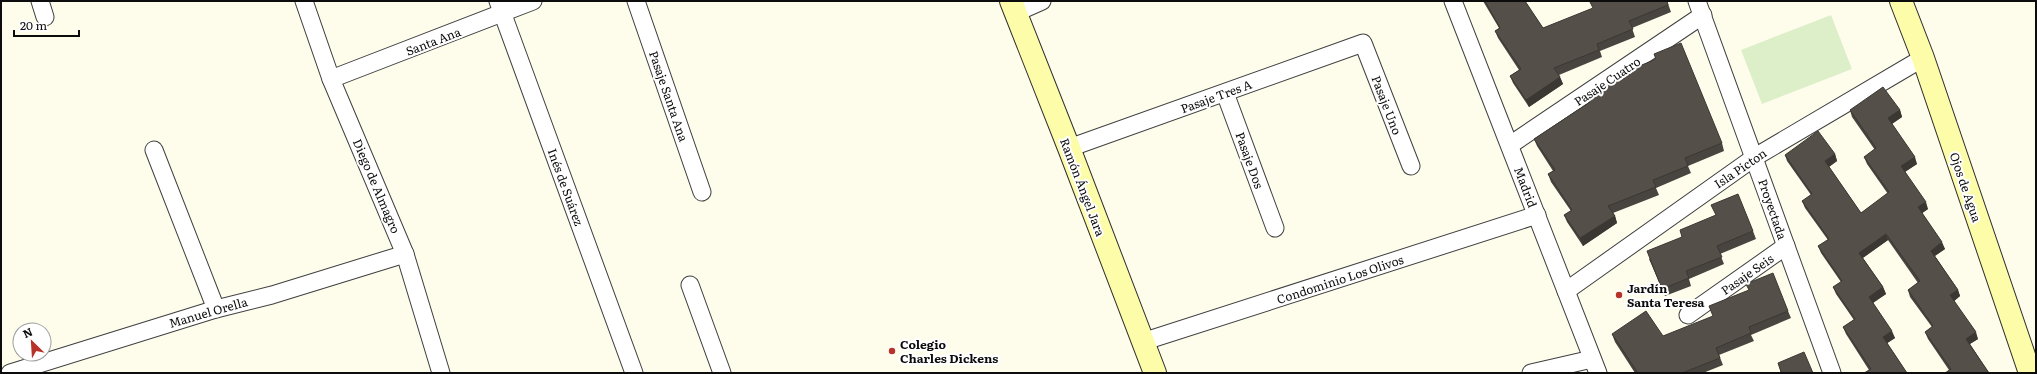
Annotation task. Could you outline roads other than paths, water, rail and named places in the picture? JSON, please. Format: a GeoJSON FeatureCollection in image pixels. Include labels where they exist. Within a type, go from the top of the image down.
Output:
{"type":"FeatureCollection","features":[{"type":"Feature","properties":{"kind":"street"},"geometry":{"type":"LineString","coordinates":[[40,1],[45,17]]}},
{"type":"Feature","properties":{"kind":"street","name":"Diego de Almagro"},"geometry":{"type":"LineString","coordinates":[[304,1],[332,79],[406,254],[441,373]]}},
{"type":"Feature","properties":{"kind":"street","name":"Santa Ana"},"geometry":{"type":"LineString","coordinates":[[332,79],[500,7],[533,1]]}},
{"type":"Feature","properties":{"kind":"street","name":"Pasaje Santa Ana"},"geometry":{"type":"LineString","coordinates":[[636,1],[702,192]]}},
{"type":"Feature","properties":{"kind":"street"},"geometry":{"type":"LineString","coordinates":[[1013,7],[1042,1]]}},
{"type":"Feature","properties":{"kind":"street","name":"Madrid"},"geometry":{"type":"LineString","coordinates":[[1453,1],[1595,366]]}},
{"type":"Feature","properties":{"kind":"street","name":"Ojos de Agua"},"geometry":{"type":"LineString","coordinates":[[1901,1],[1923,58],[2030,373]]}},
{"type":"Feature","properties":{"kind":"street","name":"Inés de Suárez"},"geometry":{"type":"LineString","coordinates":[[500,7],[634,373]]}},
{"type":"Feature","properties":{"kind":"street","name":"Ramón Ángel Jara"},"geometry":{"type":"LineString","coordinates":[[1013,7],[1069,148],[1155,373]]}},
{"type":"Feature","properties":{"kind":"street","name":"Pasaje Cuatro"},"geometry":{"type":"LineString","coordinates":[[1510,145],[1700,8]]}},
{"type":"Feature","properties":{"kind":"street","name":"Proyectada"},"geometry":{"type":"LineString","coordinates":[[1700,8],[1832,373]]}},
{"type":"Feature","properties":{"kind":"street","name":"Pasaje Tres A"},"geometry":{"type":"LineString","coordinates":[[1069,148],[1363,44]]}},
{"type":"Feature","properties":{"kind":"street","name":"Pasaje Uno"},"geometry":{"type":"LineString","coordinates":[[1363,44],[1411,166]]}},
{"type":"Feature","properties":{"kind":"street","name":"Isla Picton"},"geometry":{"type":"LineString","coordinates":[[1566,290],[1755,157],[1923,58]]}},
{"type":"Feature","properties":{"kind":"street","name":"Pasaje Dos"},"geometry":{"type":"LineString","coordinates":[[1225,92],[1274,228]]}},
{"type":"Feature","properties":{"kind":"street"},"geometry":{"type":"LineString","coordinates":[[154,150],[216,309]]}},
{"type":"Feature","properties":{"kind":"street","name":"Condominio Los Olivos"},"geometry":{"type":"LineString","coordinates":[[1142,342],[1537,215]]}},
{"type":"Feature","properties":{"kind":"street","name":"Pasaje Seis"},"geometry":{"type":"LineString","coordinates":[[1688,315],[1786,246]]}},
{"type":"Feature","properties":{"kind":"street","name":"Manuel Orella"},"geometry":{"type":"LineString","coordinates":[[10,373],[216,309],[272,295],[406,254]]}},
{"type":"Feature","properties":{"kind":"street"},"geometry":{"type":"LineString","coordinates":[[690,285],[722,373]]}},
{"type":"Feature","properties":{"kind":"street"},"geometry":{"type":"LineString","coordinates":[[1531,373],[1595,366]]}},
{"type":"Feature","properties":{"kind":"place","name":"Jardín Santa Teresa"},"geometry":{"type":"Point","coordinates":[1619,295]}},
{"type":"Feature","properties":{"kind":"place","name":"Colegio Charles Dickens"},"geometry":{"type":"Point","coordinates":[892,351]}}]}
